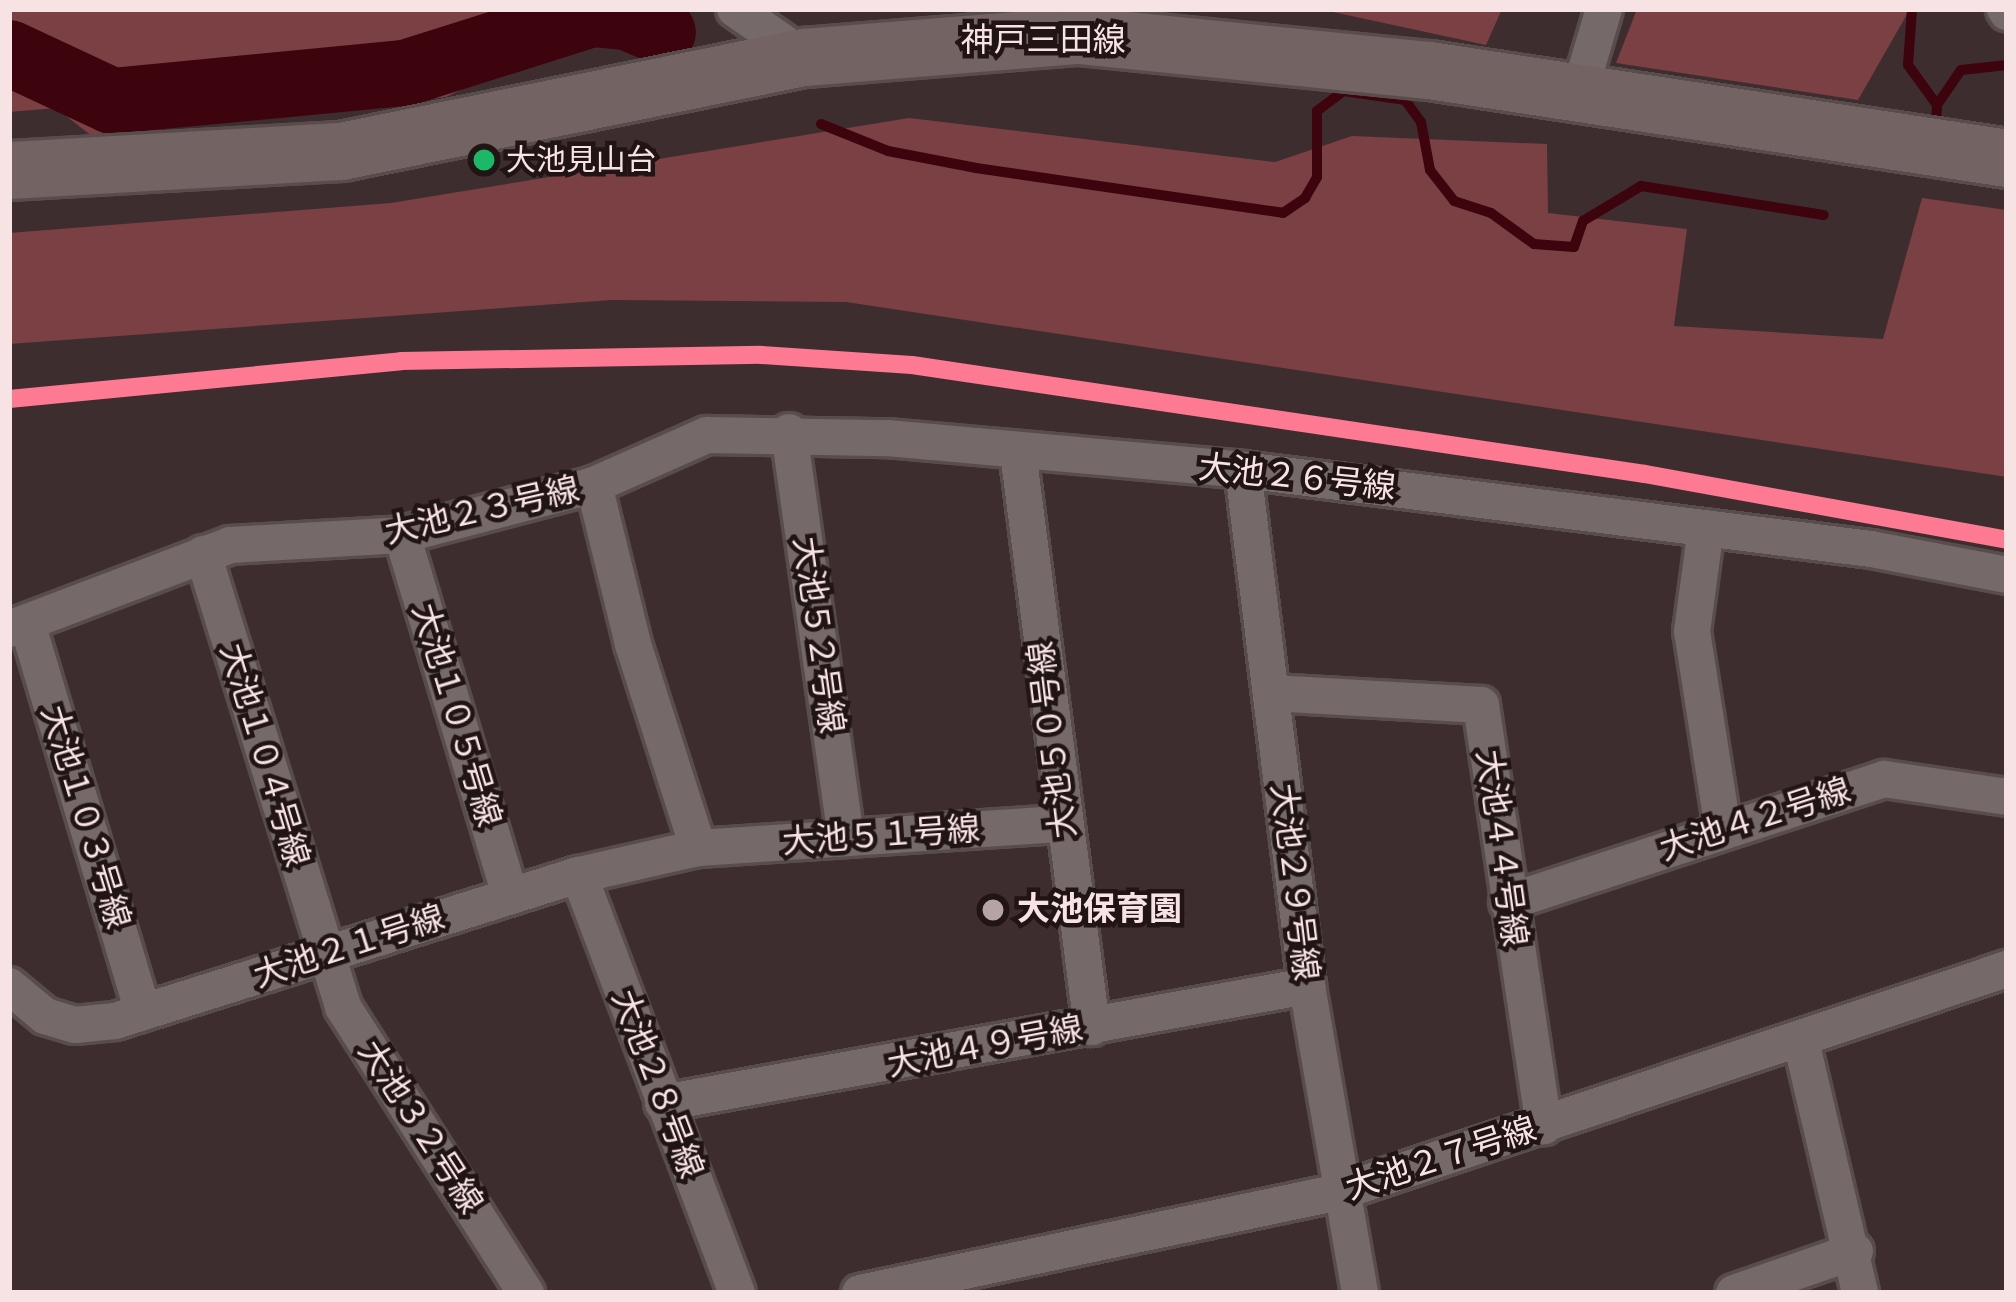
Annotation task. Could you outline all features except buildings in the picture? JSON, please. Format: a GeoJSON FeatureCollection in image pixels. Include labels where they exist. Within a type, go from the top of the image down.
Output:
{"type":"FeatureCollection","features":[{"type":"Feature","properties":{"kind":"main road","name":"神戸三田線"},"geometry":{"type":"LineString","coordinates":[[9,170],[397,144],[804,57],[1078,35],[1580,90],[2007,158]]}},
{"type":"Feature","properties":{"kind":"street"},"geometry":{"type":"LineString","coordinates":[[735,9],[804,57]]}},
{"type":"Feature","properties":{"kind":"street"},"geometry":{"type":"LineString","coordinates":[[1580,90],[1604,9]]}},
{"type":"Feature","properties":{"kind":"street","name":"大池２６号線"},"geometry":{"type":"LineString","coordinates":[[594,485],[707,435],[789,432],[1243,470],[1706,528],[2007,575]]}},
{"type":"Feature","properties":{"kind":"street","name":"大池５２号線"},"geometry":{"type":"LineString","coordinates":[[789,432],[846,838]]}},
{"type":"Feature","properties":{"kind":"street","name":"大池５０号線"},"geometry":{"type":"LineString","coordinates":[[1018,452],[1092,1027]]}},
{"type":"Feature","properties":{"kind":"street","name":"大池２９号線"},"geometry":{"type":"LineString","coordinates":[[1243,470],[1307,986],[1360,1293]]}},
{"type":"Feature","properties":{"kind":"street","name":"大池２３号線"},"geometry":{"type":"LineString","coordinates":[[18,626],[230,544],[403,535],[594,485],[633,644],[698,848]]}},
{"type":"Feature","properties":{"kind":"street"},"geometry":{"type":"LineString","coordinates":[[1706,528],[1692,631],[1724,828]]}},
{"type":"Feature","properties":{"kind":"street","name":"大池１０５号線"},"geometry":{"type":"LineString","coordinates":[[403,535],[510,896]]}},
{"type":"Feature","properties":{"kind":"street","name":"大池１０４号線"},"geometry":{"type":"LineString","coordinates":[[203,554],[325,956]]}},
{"type":"Feature","properties":{"kind":"street","name":"大池１０３号線"},"geometry":{"type":"LineString","coordinates":[[18,626],[143,1012]]}},
{"type":"Feature","properties":{"kind":"street","name":"大池４４号線"},"geometry":{"type":"LineString","coordinates":[[1272,694],[1481,705],[1544,1126]]}},
{"type":"Feature","properties":{"kind":"street","name":"大池４２号線"},"geometry":{"type":"LineString","coordinates":[[1508,902],[1884,779],[2007,797]]}},
{"type":"Feature","properties":{"kind":"street","name":"大池５１号線"},"geometry":{"type":"LineString","coordinates":[[698,848],[1063,824]]}},
{"type":"Feature","properties":{"kind":"street","name":"大池２１号線"},"geometry":{"type":"LineString","coordinates":[[9,986],[45,1016],[75,1025],[143,1012],[579,875],[698,848]]}},
{"type":"Feature","properties":{"kind":"street","name":"大池２８号線"},"geometry":{"type":"LineString","coordinates":[[579,875],[737,1293]]}},
{"type":"Feature","properties":{"kind":"street","name":"大池３２号線"},"geometry":{"type":"LineString","coordinates":[[325,956],[343,1007],[526,1293]]}},
{"type":"Feature","properties":{"kind":"street","name":"大池２７号線"},"geometry":{"type":"LineString","coordinates":[[860,1293],[1342,1191],[2006,973]]}},
{"type":"Feature","properties":{"kind":"street","name":"大池４９号線"},"geometry":{"type":"LineString","coordinates":[[663,1103],[1307,986]]}},
{"type":"Feature","properties":{"kind":"street"},"geometry":{"type":"LineString","coordinates":[[1801,1041],[1855,1251],[1860,1293]]}},
{"type":"Feature","properties":{"kind":"street"},"geometry":{"type":"LineString","coordinates":[[1734,1293],[1855,1251]]}},
{"type":"Feature","properties":{"kind":"shaded area"},"geometry":{"type":"Polygon","coordinates":[[[9,9],[627,9],[446,97],[93,137],[56,108],[9,112],[9,9]]]}},
{"type":"Feature","properties":{"kind":"shaded area"},"geometry":{"type":"Polygon","coordinates":[[[1319,9],[1502,9],[1486,45],[1319,9]]]}},
{"type":"Feature","properties":{"kind":"shaded area"},"geometry":{"type":"Polygon","coordinates":[[[1637,9],[1910,9],[1858,100],[1616,63],[1637,9]]]}},
{"type":"Feature","properties":{"kind":"shaded area"},"geometry":{"type":"Polygon","coordinates":[[[909,118],[1275,162],[1352,136],[1547,144],[1548,213],[1687,229],[1674,326],[1883,339],[1922,198],[2007,210],[2007,477],[846,302],[612,300],[9,344],[9,233],[391,203],[909,118]]]}},
{"type":"Feature","properties":{"kind":"waterway"},"geometry":{"type":"LineString","coordinates":[[1912,9],[1908,65],[1937,105]]}},
{"type":"Feature","properties":{"kind":"waterway"},"geometry":{"type":"LineString","coordinates":[[9,53],[112,101],[405,73],[592,14],[627,17],[663,32]]}},
{"type":"Feature","properties":{"kind":"waterway"},"geometry":{"type":"LineString","coordinates":[[1936,125],[1937,105],[1961,70],[2007,65]]}},
{"type":"Feature","properties":{"kind":"waterway"},"geometry":{"type":"LineString","coordinates":[[821,124],[888,151],[976,168],[1283,213],[1305,198],[1317,177],[1317,111],[1344,91],[1405,100],[1421,122],[1430,170],[1454,201],[1491,213],[1534,244],[1574,247],[1583,221],[1641,186],[1824,215]]}},
{"type":"Feature","properties":{"kind":"transit line"},"geometry":{"type":"LineString","coordinates":[[9,399],[401,361],[761,355],[912,365],[1645,474],[2007,540]]}},
{"type":"Feature","properties":{"kind":"place","name":"大池見山台"},"geometry":{"type":"Point","coordinates":[484,160]}},
{"type":"Feature","properties":{"kind":"place","name":"大池保育園"},"geometry":{"type":"Point","coordinates":[993,910]}}]}
